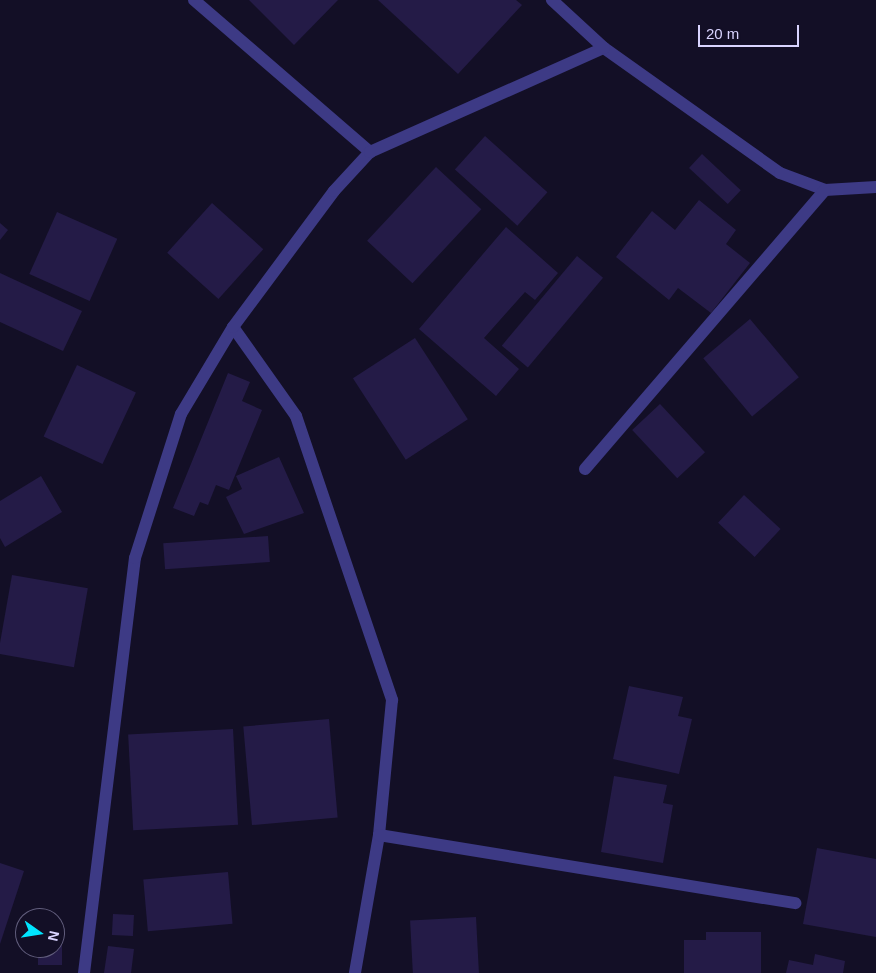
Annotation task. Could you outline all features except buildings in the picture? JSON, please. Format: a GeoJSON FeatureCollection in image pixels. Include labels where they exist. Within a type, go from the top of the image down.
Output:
{"type":"FeatureCollection","features":[{"type":"Feature","properties":{"kind":"street"},"geometry":{"type":"LineString","coordinates":[[194,0],[370,152]]}},
{"type":"Feature","properties":{"kind":"street"},"geometry":{"type":"LineString","coordinates":[[552,0],[604,48],[780,173],[824,190],[876,187]]}},
{"type":"Feature","properties":{"kind":"street"},"geometry":{"type":"LineString","coordinates":[[84,973],[135,558],[181,414],[233,327],[334,191],[370,152],[604,48]]}},
{"type":"Feature","properties":{"kind":"street"},"geometry":{"type":"LineString","coordinates":[[585,469],[824,190]]}},
{"type":"Feature","properties":{"kind":"street"},"geometry":{"type":"LineString","coordinates":[[233,327],[296,416],[392,700],[379,835],[355,973]]}},
{"type":"Feature","properties":{"kind":"street"},"geometry":{"type":"LineString","coordinates":[[379,835],[795,903]]}}]}
